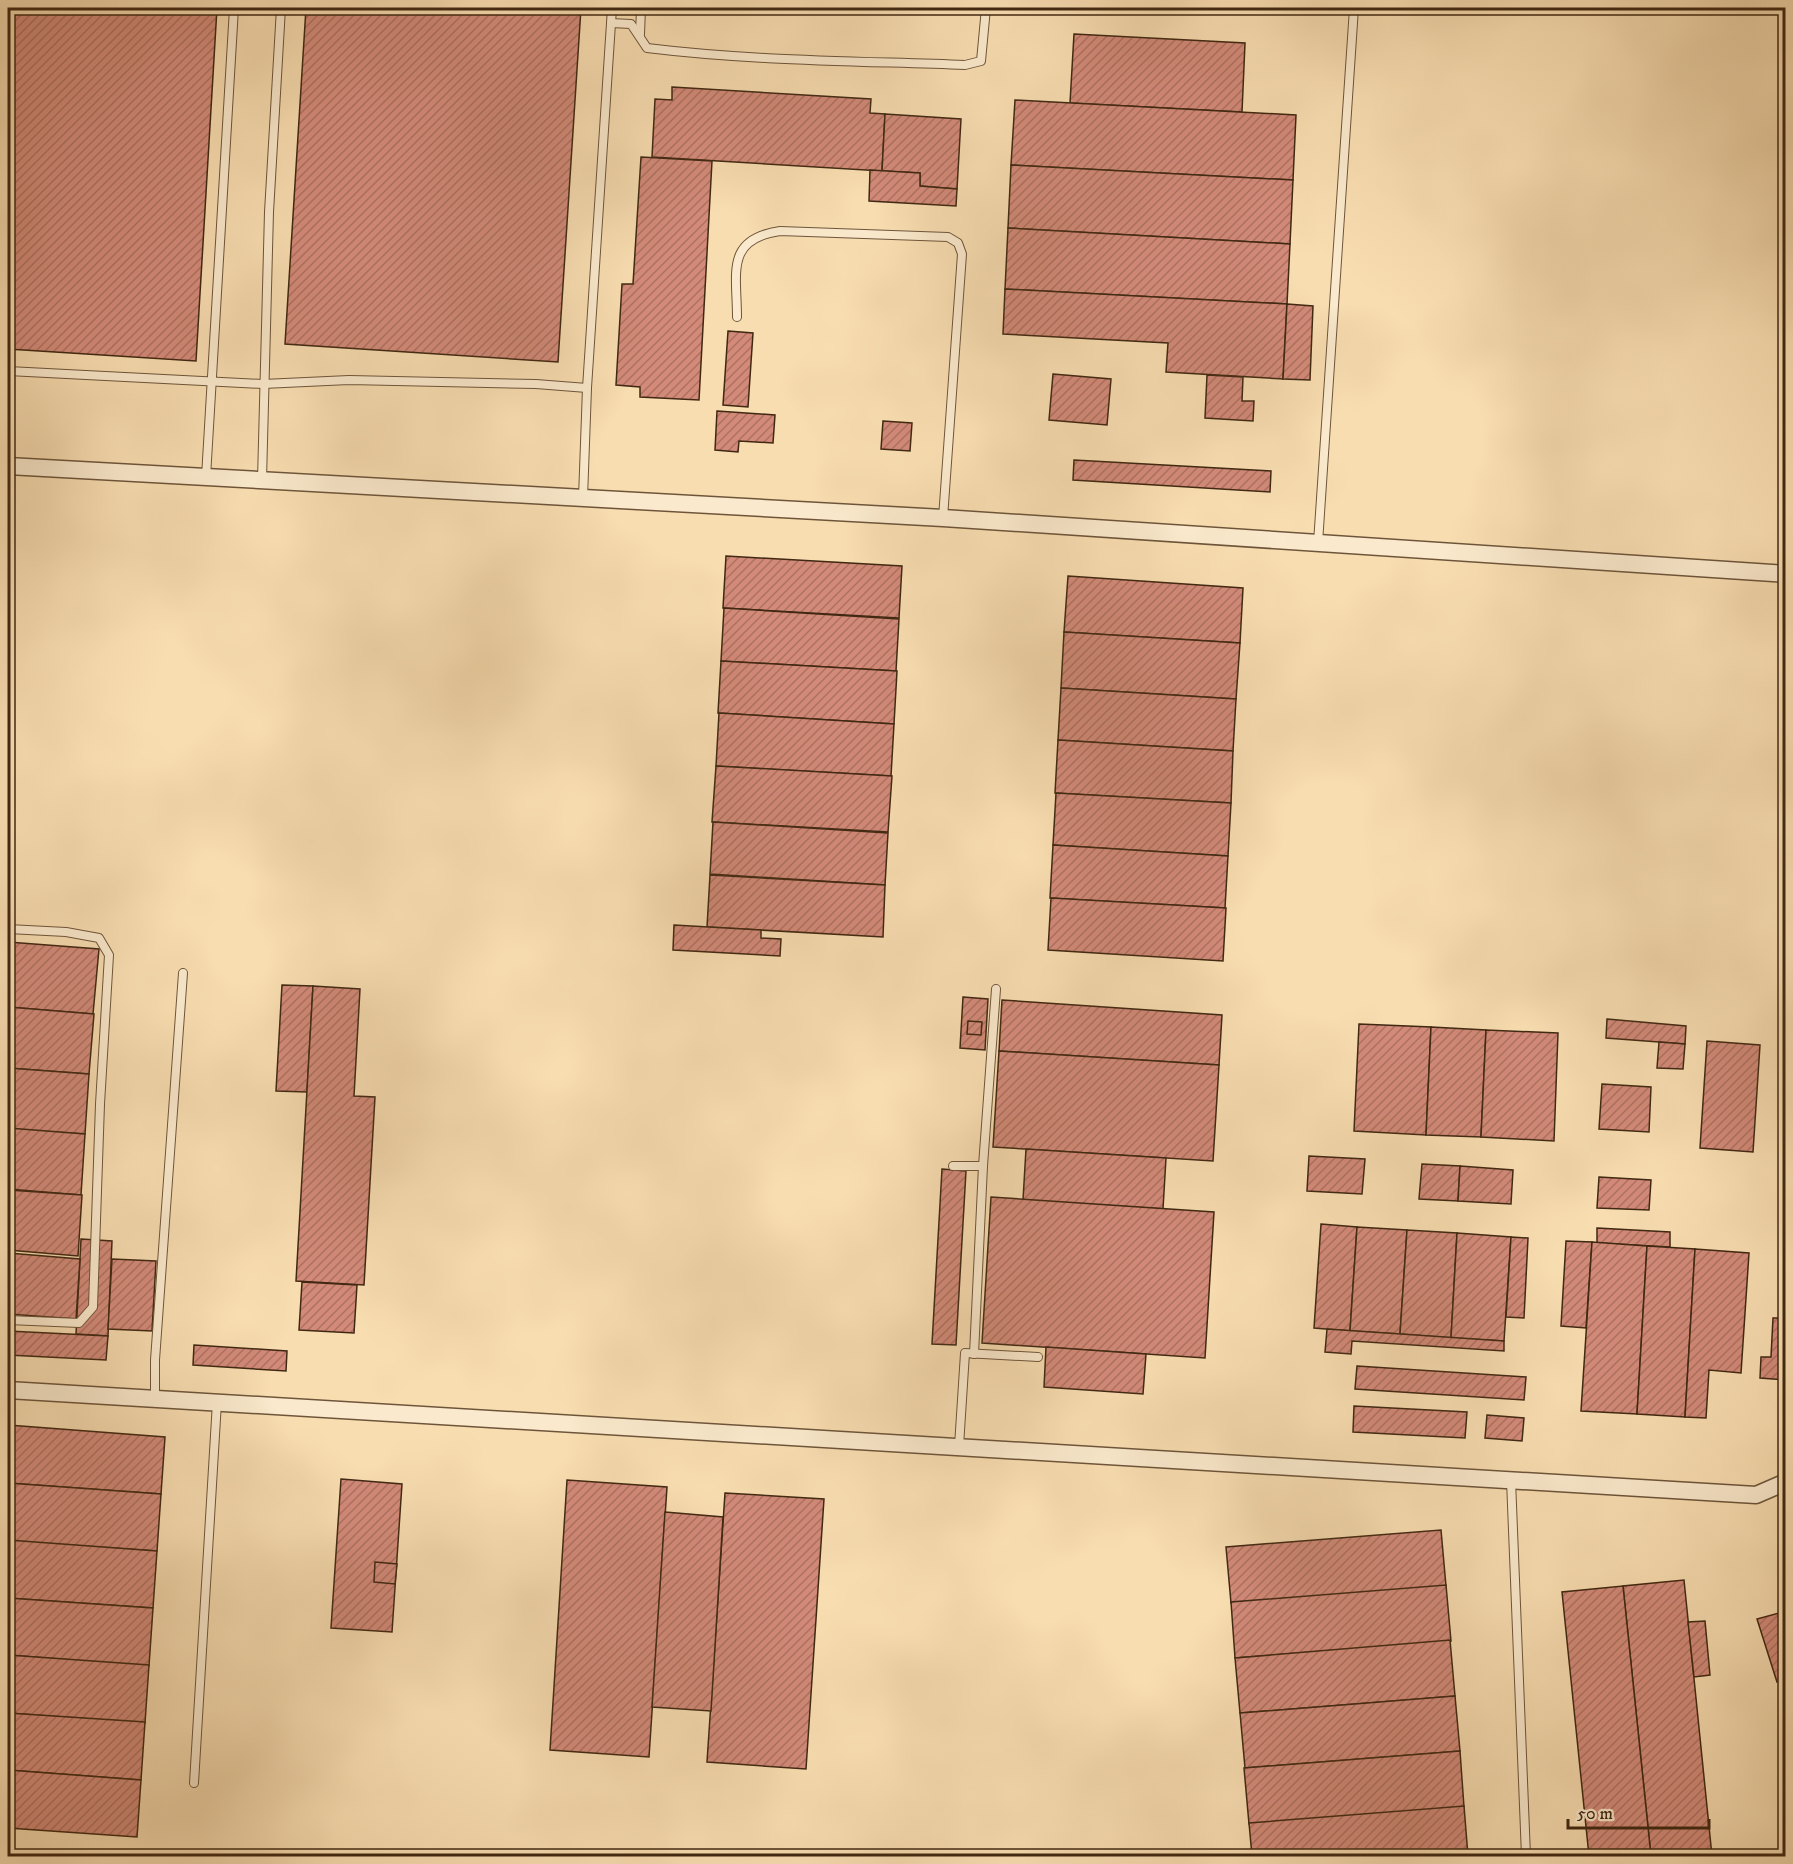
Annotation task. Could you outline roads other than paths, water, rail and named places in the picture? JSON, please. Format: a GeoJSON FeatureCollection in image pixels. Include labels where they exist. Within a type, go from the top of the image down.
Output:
{"type":"FeatureCollection","features":[{"type":"Feature","properties":{"kind":"street"},"geometry":{"type":"LineString","coordinates":[[8,466],[943,518],[1785,574]]}},
{"type":"Feature","properties":{"kind":"street"},"geometry":{"type":"LineString","coordinates":[[8,1389],[1756,1495],[1785,1482]]}},
{"type":"Feature","properties":{"kind":"lane"},"geometry":{"type":"LineString","coordinates":[[206,477],[234,8]]}},
{"type":"Feature","properties":{"kind":"lane"},"geometry":{"type":"LineString","coordinates":[[261,480],[263,384],[281,8]]}},
{"type":"Feature","properties":{"kind":"lane"},"geometry":{"type":"LineString","coordinates":[[583,498],[587,388],[612,8]]}},
{"type":"Feature","properties":{"kind":"lane"},"geometry":{"type":"LineString","coordinates":[[639,34],[641,8]]}},
{"type":"Feature","properties":{"kind":"lane"},"geometry":{"type":"LineString","coordinates":[[610,23],[631,24],[647,48],[677,52],[783,60],[965,66],[981,61],[986,8]]}},
{"type":"Feature","properties":{"kind":"lane"},"geometry":{"type":"LineString","coordinates":[[1318,544],[1354,8]]}},
{"type":"Feature","properties":{"kind":"lane"},"geometry":{"type":"LineString","coordinates":[[737,317],[737,260],[747,242],[761,234],[780,231],[948,237],[958,243],[962,254],[943,518]]}},
{"type":"Feature","properties":{"kind":"lane"},"geometry":{"type":"LineString","coordinates":[[8,371],[263,384],[384,381],[536,384],[587,388]]}},
{"type":"Feature","properties":{"kind":"lane"},"geometry":{"type":"LineString","coordinates":[[8,929],[66,932],[99,938],[109,955],[100,1104],[93,1307],[79,1323],[8,1320]]}},
{"type":"Feature","properties":{"kind":"lane"},"geometry":{"type":"LineString","coordinates":[[155,1397],[156,1348],[183,974]]}},
{"type":"Feature","properties":{"kind":"lane"},"geometry":{"type":"LineString","coordinates":[[974,1354],[983,1166],[996,988]]}},
{"type":"Feature","properties":{"kind":"lane"},"geometry":{"type":"LineString","coordinates":[[953,1166],[983,1166]]}},
{"type":"Feature","properties":{"kind":"lane"},"geometry":{"type":"LineString","coordinates":[[959,1446],[965,1353],[1038,1357]]}},
{"type":"Feature","properties":{"kind":"lane"},"geometry":{"type":"LineString","coordinates":[[194,1783],[218,1401]]}},
{"type":"Feature","properties":{"kind":"lane"},"geometry":{"type":"LineString","coordinates":[[1511,1480],[1526,1857]]}}]}
